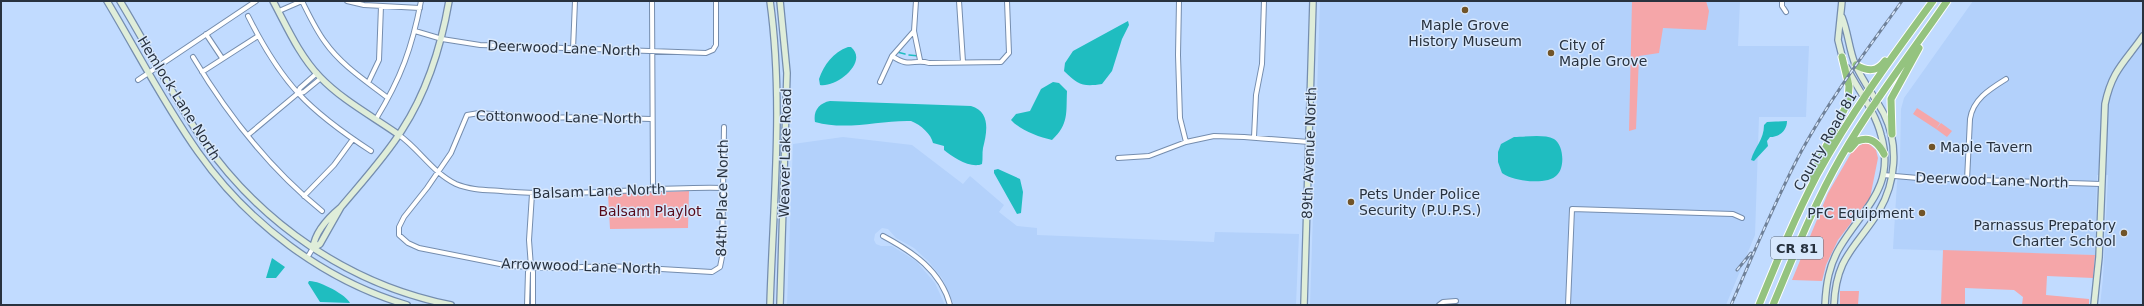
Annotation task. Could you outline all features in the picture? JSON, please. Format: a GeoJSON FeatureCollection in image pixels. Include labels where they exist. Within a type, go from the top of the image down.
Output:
{"type":"FeatureCollection","features":[{"type":"Feature","properties":{"kind":"highway","name":"County Road 81"},"geometry":{"type":"LineString","coordinates":[[1759,305],[1802,206],[1828,156],[1864,98],[1933,1]]}},
{"type":"Feature","properties":{"kind":"highway","name":"County Road 81"},"geometry":{"type":"LineString","coordinates":[[1773,305],[1827,182],[1871,109],[1947,1]]}},
{"type":"Feature","properties":{"kind":"highway"},"geometry":{"type":"LineString","coordinates":[[1856,65],[1869,70],[1882,65],[1912,24],[1926,11]]}},
{"type":"Feature","properties":{"kind":"highway"},"geometry":{"type":"LineString","coordinates":[[1892,134],[1891,99],[1930,26]]}},
{"type":"Feature","properties":{"kind":"highway"},"geometry":{"type":"LineString","coordinates":[[1802,206],[1810,179],[1848,102],[1849,86],[1842,57]]}},
{"type":"Feature","properties":{"kind":"highway"},"geometry":{"type":"LineString","coordinates":[[1827,182],[1835,175],[1857,141],[1862,139],[1873,140],[1880,146],[1884,154]]}},
{"type":"Feature","properties":{"kind":"street","name":"Hemlock Lane North"},"geometry":{"type":"LineString","coordinates":[[107,1],[189,139],[219,179],[257,218],[307,258],[355,284],[407,305]]}},
{"type":"Feature","properties":{"kind":"street","name":"Hemlock Lane North"},"geometry":{"type":"LineString","coordinates":[[120,1],[196,130],[222,166],[267,213],[313,248],[349,269],[380,284],[418,297],[451,305]]}},
{"type":"Feature","properties":{"kind":"street"},"geometry":{"type":"LineString","coordinates":[[138,80],[256,1]]}},
{"type":"Feature","properties":{"kind":"street"},"geometry":{"type":"LineString","coordinates":[[273,1],[297,46],[319,76],[399,135]]}},
{"type":"Feature","properties":{"kind":"street"},"geometry":{"type":"LineString","coordinates":[[279,11],[302,1],[320,35],[334,53],[351,70],[388,98]]}},
{"type":"Feature","properties":{"kind":"street"},"geometry":{"type":"LineString","coordinates":[[347,1],[357,4],[420,8]]}},
{"type":"Feature","properties":{"kind":"street"},"geometry":{"type":"LineString","coordinates":[[376,119],[405,64],[415,31],[421,1]]}},
{"type":"Feature","properties":{"kind":"street"},"geometry":{"type":"LineString","coordinates":[[307,258],[313,248],[320,244],[341,207],[399,135],[412,113],[428,80],[442,39],[449,1]]}},
{"type":"Feature","properties":{"kind":"street"},"geometry":{"type":"LineString","coordinates":[[573,49],[575,1]]}},
{"type":"Feature","properties":{"kind":"street"},"geometry":{"type":"LineString","coordinates":[[652,1],[651,119],[653,189]]}},
{"type":"Feature","properties":{"kind":"street","name":"Deerwood Lane North"},"geometry":{"type":"LineString","coordinates":[[415,31],[442,39],[480,45],[706,53],[713,50],[716,45],[716,1]]}},
{"type":"Feature","properties":{"kind":"street","name":"Weaver Lake Road"},"geometry":{"type":"LineString","coordinates":[[770,1],[777,68],[777,110],[770,305]]}},
{"type":"Feature","properties":{"kind":"street","name":"Weaver Lake Road"},"geometry":{"type":"LineString","coordinates":[[780,1],[787,73],[780,305]]}},
{"type":"Feature","properties":{"kind":"street"},"geometry":{"type":"LineString","coordinates":[[916,1],[914,31],[920,60]]}},
{"type":"Feature","properties":{"kind":"street"},"geometry":{"type":"LineString","coordinates":[[959,1],[962,62]]}},
{"type":"Feature","properties":{"kind":"street"},"geometry":{"type":"LineString","coordinates":[[892,56],[903,63],[909,64],[920,60],[929,63],[1000,62],[1006,58],[1010,46],[1007,1]]}},
{"type":"Feature","properties":{"kind":"street"},"geometry":{"type":"LineString","coordinates":[[1179,1],[1178,55],[1180,118],[1186,142]]}},
{"type":"Feature","properties":{"kind":"street"},"geometry":{"type":"LineString","coordinates":[[1254,138],[1256,95],[1262,64],[1264,1]]}},
{"type":"Feature","properties":{"kind":"street","name":"89th Avenue North"},"geometry":{"type":"LineString","coordinates":[[1304,305],[1314,1]]}},
{"type":"Feature","properties":{"kind":"street"},"geometry":{"type":"LineString","coordinates":[[1782,1],[1782,6],[1786,12]]}},
{"type":"Feature","properties":{"kind":"street"},"geometry":{"type":"LineString","coordinates":[[1834,305],[1835,287],[1841,265],[1851,247],[1878,211],[1892,176],[1894,154],[1892,134],[1877,101],[1851,54],[1842,17],[1842,1]]}},
{"type":"Feature","properties":{"kind":"street"},"geometry":{"type":"LineString","coordinates":[[368,83],[379,60],[381,6]]}},
{"type":"Feature","properties":{"kind":"street"},"geometry":{"type":"LineString","coordinates":[[248,16],[274,64],[297,94],[320,115],[371,151]]}},
{"type":"Feature","properties":{"kind":"street"},"geometry":{"type":"LineString","coordinates":[[1825,305],[1828,276],[1833,261],[1844,240],[1870,207],[1880,186],[1884,154],[1880,132],[1871,109],[1842,57],[1838,40],[1842,17]]}},
{"type":"Feature","properties":{"kind":"street"},"geometry":{"type":"LineString","coordinates":[[880,82],[892,56],[914,31]]}},
{"type":"Feature","properties":{"kind":"street"},"geometry":{"type":"LineString","coordinates":[[206,34],[222,58]]}},
{"type":"Feature","properties":{"kind":"street"},"geometry":{"type":"LineString","coordinates":[[202,72],[258,36]]}},
{"type":"Feature","properties":{"kind":"street"},"geometry":{"type":"LineString","coordinates":[[2094,305],[2099,257],[2104,116],[2107,94],[2117,68],[2143,36]]}},
{"type":"Feature","properties":{"kind":"street"},"geometry":{"type":"LineString","coordinates":[[193,57],[228,111],[248,135],[304,196],[322,211]]}},
{"type":"Feature","properties":{"kind":"street"},"geometry":{"type":"LineString","coordinates":[[248,135],[297,94],[300,88],[319,76]]}},
{"type":"Feature","properties":{"kind":"street"},"geometry":{"type":"LineString","coordinates":[[1968,180],[1970,119],[1972,110],[1983,95],[2006,79]]}},
{"type":"Feature","properties":{"kind":"street","name":"Cottonwood Lane North"},"geometry":{"type":"LineString","coordinates":[[438,172],[451,153],[467,115],[479,113],[538,118],[586,117],[651,119]]}},
{"type":"Feature","properties":{"kind":"street","name":"84th Place North"},"geometry":{"type":"LineString","coordinates":[[718,269],[722,257],[724,127]]}},
{"type":"Feature","properties":{"kind":"street","name":"Balsam Lane North"},"geometry":{"type":"LineString","coordinates":[[399,135],[416,148],[438,172],[464,187],[532,194],[653,189],[724,188]]}},
{"type":"Feature","properties":{"kind":"street"},"geometry":{"type":"LineString","coordinates":[[1118,158],[1149,156],[1186,142],[1214,136],[1309,142]]}},
{"type":"Feature","properties":{"kind":"street"},"geometry":{"type":"LineString","coordinates":[[304,196],[334,165],[353,139]]}},
{"type":"Feature","properties":{"kind":"street","name":"Arrowwood Lane North"},"geometry":{"type":"LineString","coordinates":[[438,172],[404,217],[399,227],[400,235],[408,243],[419,248],[497,264],[531,267],[557,268],[610,266],[708,273],[718,269]]}},
{"type":"Feature","properties":{"kind":"street","name":"Deerwood Lane North"},"geometry":{"type":"LineString","coordinates":[[1882,175],[1968,180],[2101,184]]}},
{"type":"Feature","properties":{"kind":"street"},"geometry":{"type":"LineString","coordinates":[[532,194],[529,240],[531,267],[533,272],[533,305]]}},
{"type":"Feature","properties":{"kind":"street"},"geometry":{"type":"LineString","coordinates":[[1568,305],[1572,210],[1733,214],[1742,218]]}},
{"type":"Feature","properties":{"kind":"street"},"geometry":{"type":"LineString","coordinates":[[883,236],[913,253],[927,266],[943,288],[950,305]]}},
{"type":"Feature","properties":{"kind":"street"},"geometry":{"type":"LineString","coordinates":[[527,305],[528,272],[531,267]]}},
{"type":"Feature","properties":{"kind":"street"},"geometry":{"type":"LineString","coordinates":[[1439,305],[1443,302],[1456,301]]}},
{"type":"Feature","properties":{"kind":"shaded area"},"geometry":{"type":"Polygon","coordinates":[[[1320,1],[1740,1],[1738,46],[1809,46],[1806,117],[1759,117],[1755,235],[1726,305],[1310,305],[1320,1]]]}},
{"type":"Feature","properties":{"kind":"shaded area"},"geometry":{"type":"Polygon","coordinates":[[[1973,1],[2143,1],[2143,305],[2100,305],[2103,278],[2108,175],[2097,175],[2095,255],[1893,249],[1897,182],[1900,160],[1901,109],[1904,98],[1973,1]]]}},
{"type":"Feature","properties":{"kind":"shaded area"},"geometry":{"type":"Polygon","coordinates":[[[1128,21],[1129,25],[1122,39],[1112,71],[1102,84],[1081,84],[1064,71],[1065,63],[1073,51],[1128,21]]]}},
{"type":"Feature","properties":{"kind":"shaded area"},"geometry":{"type":"Polygon","coordinates":[[[851,47],[855,53],[856,60],[848,73],[842,78],[827,85],[820,85],[819,79],[826,64],[838,52],[851,47]]]}},
{"type":"Feature","properties":{"kind":"shaded area"},"geometry":{"type":"Polygon","coordinates":[[[1053,82],[1059,83],[1067,91],[1066,118],[1061,129],[1052,140],[1030,133],[1019,127],[1011,120],[1016,114],[1030,111],[1041,89],[1053,82]]]}},
{"type":"Feature","properties":{"kind":"shaded area"},"geometry":{"type":"Polygon","coordinates":[[[830,101],[971,106],[982,113],[986,123],[986,136],[982,164],[967,164],[952,156],[944,150],[944,146],[933,143],[925,130],[911,121],[839,126],[815,122],[815,114],[818,108],[830,101]]]}},
{"type":"Feature","properties":{"kind":"shaded area"},"geometry":{"type":"Polygon","coordinates":[[[1787,121],[1786,128],[1782,133],[1770,137],[1767,141],[1768,146],[1754,161],[1751,160],[1763,135],[1764,125],[1767,122],[1787,121]]]}},
{"type":"Feature","properties":{"kind":"shaded area"},"geometry":{"type":"Polygon","coordinates":[[[1540,136],[1554,139],[1560,146],[1561,151],[1562,162],[1560,172],[1552,178],[1538,181],[1521,180],[1502,173],[1498,162],[1498,152],[1501,144],[1514,137],[1540,136]]]}},
{"type":"Feature","properties":{"kind":"shaded area"},"geometry":{"type":"Polygon","coordinates":[[[843,137],[912,145],[963,184],[970,176],[1004,205],[999,212],[1017,226],[1037,228],[1037,235],[1214,242],[1215,232],[1299,234],[1296,305],[954,305],[942,278],[929,262],[914,248],[896,238],[888,229],[882,228],[875,234],[874,240],[876,244],[881,246],[892,246],[916,261],[935,283],[945,305],[787,305],[793,144],[843,137]]]}},
{"type":"Feature","properties":{"kind":"shaded area"},"geometry":{"type":"Polygon","coordinates":[[[998,169],[1020,179],[1023,192],[1021,213],[1017,214],[994,173],[994,170],[998,169]]]}},
{"type":"Feature","properties":{"kind":"shaded area"},"geometry":{"type":"Polygon","coordinates":[[[272,258],[285,267],[276,278],[266,278],[272,258]]]}},
{"type":"Feature","properties":{"kind":"shaded area"},"geometry":{"type":"Polygon","coordinates":[[[309,281],[319,283],[332,289],[344,296],[350,303],[320,302],[308,283],[309,281]]]}},
{"type":"Feature","properties":{"kind":"green space"},"geometry":{"type":"Polygon","coordinates":[[[1632,1],[1706,1],[1709,11],[1706,30],[1663,28],[1659,53],[1639,56],[1636,129],[1629,131],[1632,1]]]}},
{"type":"Feature","properties":{"kind":"green space"},"geometry":{"type":"Polygon","coordinates":[[[1917,108],[1940,123],[1936,129],[1913,114],[1917,108]]]}},
{"type":"Feature","properties":{"kind":"green space"},"geometry":{"type":"Polygon","coordinates":[[[1941,123],[1952,131],[1947,137],[1936,129],[1941,123]]]}},
{"type":"Feature","properties":{"kind":"green space"},"geometry":{"type":"Polygon","coordinates":[[[1867,142],[1876,150],[1878,158],[1870,198],[1838,240],[1826,265],[1822,281],[1792,280],[1828,193],[1854,148],[1867,142]]]}},
{"type":"Feature","properties":{"kind":"green space","name":"Balsam Playlot"},"geometry":{"type":"Polygon","coordinates":[[[689,191],[688,228],[610,229],[608,194],[689,191]]]}},
{"type":"Feature","properties":{"kind":"green space"},"geometry":{"type":"Polygon","coordinates":[[[1943,250],[2095,255],[2093,278],[2047,276],[2046,295],[2089,299],[2089,305],[2022,305],[2023,297],[2014,290],[1965,288],[1965,305],[1941,305],[1943,250]]]}},
{"type":"Feature","properties":{"kind":"green space"},"geometry":{"type":"Polygon","coordinates":[[[1840,291],[1859,291],[1858,305],[1840,305],[1840,291]]]}},
{"type":"Feature","properties":{"kind":"waterway"},"geometry":{"type":"LineString","coordinates":[[897,52],[905,54]]}},
{"type":"Feature","properties":{"kind":"waterway"},"geometry":{"type":"LineString","coordinates":[[909,55],[919,56]]}},
{"type":"Feature","properties":{"kind":"railway"},"geometry":{"type":"LineString","coordinates":[[1731,305],[1774,207],[1813,130],[1837,92],[1902,1]]}},
{"type":"Feature","properties":{"kind":"railway"},"geometry":{"type":"LineString","coordinates":[[1737,270],[1751,253]]}},
{"type":"Feature","properties":{"kind":"place","name":"Maple Grove History Museum"},"geometry":{"type":"Point","coordinates":[1465,10]}},
{"type":"Feature","properties":{"kind":"place","name":"City of Maple Grove"},"geometry":{"type":"Point","coordinates":[1551,53]}},
{"type":"Feature","properties":{"kind":"place","name":"Maple Tavern"},"geometry":{"type":"Point","coordinates":[1932,147]}},
{"type":"Feature","properties":{"kind":"place","name":"Pets Under Police Security (P.U.P.S.)"},"geometry":{"type":"Point","coordinates":[1351,202]}},
{"type":"Feature","properties":{"kind":"place","name":"PFC Equipment"},"geometry":{"type":"Point","coordinates":[1922,213]}},
{"type":"Feature","properties":{"kind":"place","name":"Parnassus Prepatory Charter School"},"geometry":{"type":"Point","coordinates":[2124,233]}}]}
